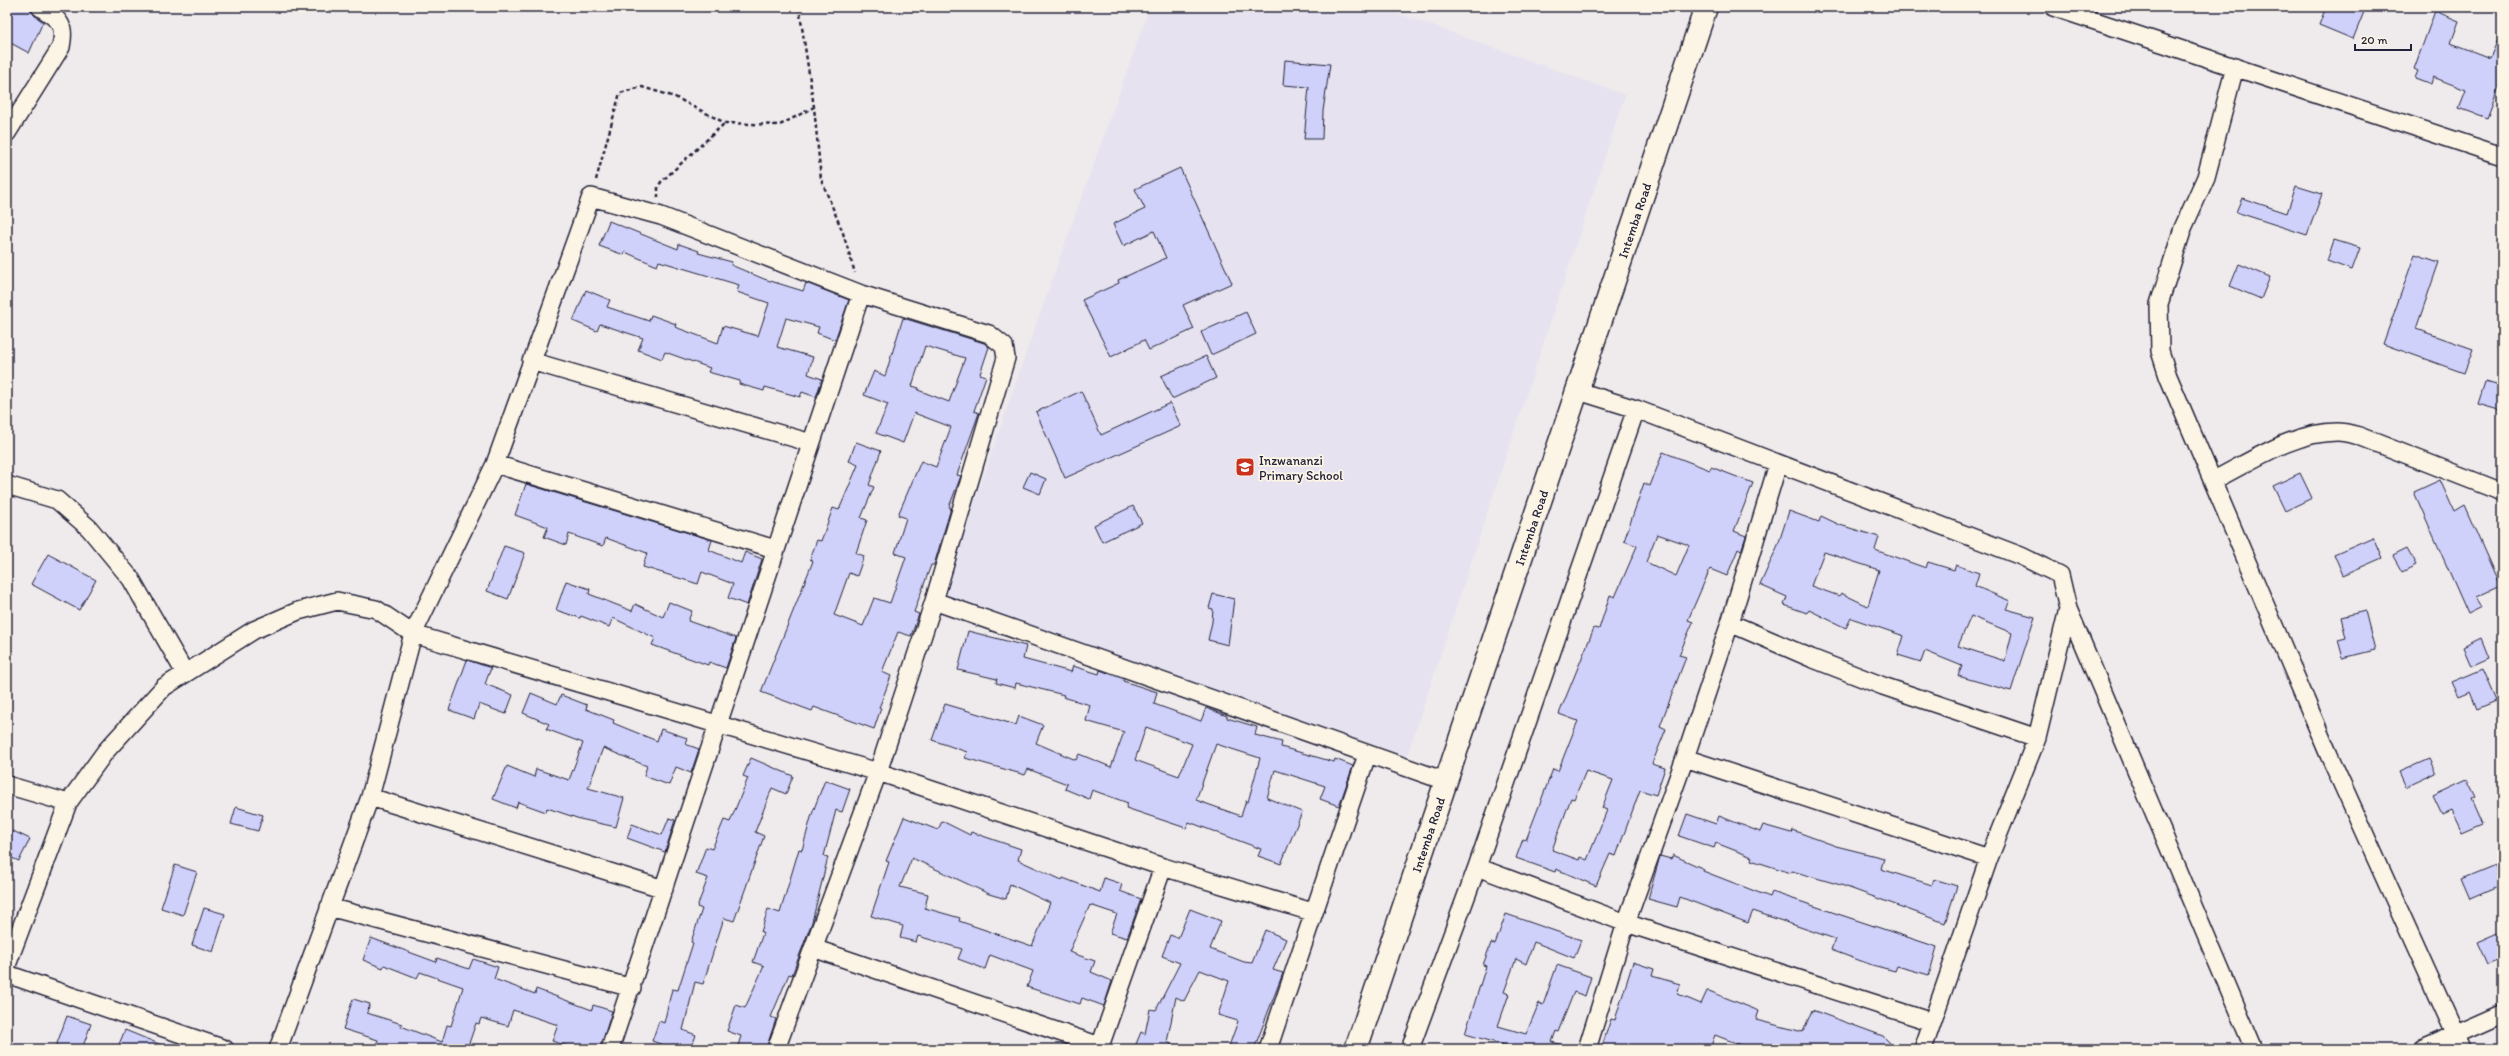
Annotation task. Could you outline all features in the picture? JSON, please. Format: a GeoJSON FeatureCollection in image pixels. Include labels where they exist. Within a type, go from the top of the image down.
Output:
{"type":"FeatureCollection","features":[{"type":"Feature","properties":{"kind":"street"},"geometry":{"type":"LineString","coordinates":[[7,133],[61,47],[64,31],[58,19],[40,7]]}},
{"type":"Feature","properties":{"kind":"street","name":"Intemba Road"},"geometry":{"type":"LineString","coordinates":[[1356,1049],[1576,390],[1677,98],[1706,7]]}},
{"type":"Feature","properties":{"kind":"street"},"geometry":{"type":"LineString","coordinates":[[2053,7],[2502,156]]}},
{"type":"Feature","properties":{"kind":"street"},"geometry":{"type":"LineString","coordinates":[[2235,67],[2206,178],[2184,228],[2168,272],[2159,311],[2160,351],[2168,376],[2214,480],[2330,755],[2459,1042]]}},
{"type":"Feature","properties":{"kind":"street"},"geometry":{"type":"LineString","coordinates":[[278,1049],[370,797],[413,634],[495,464],[591,198],[661,216],[861,294],[989,334],[1004,346],[1006,358],[934,601],[878,772],[776,1049]]}},
{"type":"Feature","properties":{"kind":"street"},"geometry":{"type":"LineString","coordinates":[[610,1049],[632,988],[720,725],[775,548],[861,294]]}},
{"type":"Feature","properties":{"kind":"street"},"geometry":{"type":"LineString","coordinates":[[531,361],[811,443]]}},
{"type":"Feature","properties":{"kind":"street"},"geometry":{"type":"LineString","coordinates":[[1576,390],[1636,409],[2054,570],[2060,574],[2068,609],[2254,1049]]}},
{"type":"Feature","properties":{"kind":"street"},"geometry":{"type":"LineString","coordinates":[[1410,1049],[1477,867],[1636,409]]}},
{"type":"Feature","properties":{"kind":"street"},"geometry":{"type":"LineString","coordinates":[[2214,480],[2280,446],[2308,436],[2338,432],[2358,436],[2498,491],[2502,506]]}},
{"type":"Feature","properties":{"kind":"street"},"geometry":{"type":"LineString","coordinates":[[495,464],[775,548]]}},
{"type":"Feature","properties":{"kind":"street"},"geometry":{"type":"LineString","coordinates":[[1587,1049],[1626,923],[1685,758],[1730,622],[1778,464]]}},
{"type":"Feature","properties":{"kind":"street"},"geometry":{"type":"LineString","coordinates":[[7,485],[57,500],[89,528],[131,579],[185,673]]}},
{"type":"Feature","properties":{"kind":"street"},"geometry":{"type":"LineString","coordinates":[[7,965],[68,803],[105,752],[132,722],[164,687],[254,630],[298,611],[337,601],[376,609],[413,634],[878,772],[1163,867],[1312,912]]}},
{"type":"Feature","properties":{"kind":"street"},"geometry":{"type":"LineString","coordinates":[[934,601],[1445,781]]}},
{"type":"Feature","properties":{"kind":"street"},"geometry":{"type":"LineString","coordinates":[[1923,1049],[1989,858],[2036,738],[2068,609]]}},
{"type":"Feature","properties":{"kind":"street"},"geometry":{"type":"LineString","coordinates":[[1730,622],[1811,658],[1882,686],[2036,738]]}},
{"type":"Feature","properties":{"kind":"street"},"geometry":{"type":"LineString","coordinates":[[1268,1049],[1312,912],[1367,754]]}},
{"type":"Feature","properties":{"kind":"street"},"geometry":{"type":"LineString","coordinates":[[1685,758],[1989,858]]}},
{"type":"Feature","properties":{"kind":"street"},"geometry":{"type":"LineString","coordinates":[[7,785],[68,803]]}},
{"type":"Feature","properties":{"kind":"street"},"geometry":{"type":"LineString","coordinates":[[370,797],[664,889]]}},
{"type":"Feature","properties":{"kind":"street"},"geometry":{"type":"LineString","coordinates":[[813,948],[1099,1047],[1163,867]]}},
{"type":"Feature","properties":{"kind":"street"},"geometry":{"type":"LineString","coordinates":[[1477,867],[1626,923],[1932,1022]]}},
{"type":"Feature","properties":{"kind":"street"},"geometry":{"type":"LineString","coordinates":[[329,907],[632,988]]}},
{"type":"Feature","properties":{"kind":"street"},"geometry":{"type":"LineString","coordinates":[[7,974],[185,1043],[225,1049]]}},
{"type":"Feature","properties":{"kind":"street"},"geometry":{"type":"LineString","coordinates":[[2423,1049],[2459,1042],[2502,1014]]}},
{"type":"Feature","properties":{"kind":"path"},"geometry":{"type":"LineString","coordinates":[[800,7],[814,107],[821,179],[843,233],[861,294]]}},
{"type":"Feature","properties":{"kind":"path"},"geometry":{"type":"LineString","coordinates":[[591,198],[620,93],[642,88],[675,97],[725,123],[780,125],[814,107]]}},
{"type":"Feature","properties":{"kind":"path"},"geometry":{"type":"LineString","coordinates":[[661,216],[657,195],[661,182],[725,123]]}},
{"type":"Feature","properties":{"kind":"shaded area","name":"Inzwananzi Primary School"},"geometry":{"type":"Polygon","coordinates":[[[1150,7],[1380,7],[1625,95],[1407,756],[942,597],[1032,336],[1150,7]]]}},
{"type":"Feature","properties":{"kind":"building"},"geometry":{"type":"Polygon","coordinates":[[[11,7],[30,7],[34,15],[43,22],[29,53],[7,41],[7,12],[11,7]]]}},
{"type":"Feature","properties":{"kind":"building"},"geometry":{"type":"Polygon","coordinates":[[[2326,7],[2366,7],[2353,39],[2319,25],[2326,7]]]}},
{"type":"Feature","properties":{"kind":"building"},"geometry":{"type":"Polygon","coordinates":[[[2435,11],[2459,21],[2451,43],[2490,58],[2502,30],[2502,79],[2487,118],[2459,108],[2466,90],[2433,77],[2431,84],[2415,78],[2418,71],[2414,69],[2435,11]]]}},
{"type":"Feature","properties":{"kind":"building"},"geometry":{"type":"Polygon","coordinates":[[[1285,60],[1330,64],[1323,111],[1322,139],[1304,139],[1309,87],[1283,85],[1285,60]]]}},
{"type":"Feature","properties":{"kind":"building"},"geometry":{"type":"Polygon","coordinates":[[[1180,168],[1232,283],[1183,305],[1194,329],[1149,350],[1144,340],[1111,357],[1082,300],[1119,283],[1118,280],[1166,258],[1154,231],[1123,246],[1113,224],[1145,209],[1135,189],[1180,168]]]}},
{"type":"Feature","properties":{"kind":"building"},"geometry":{"type":"Polygon","coordinates":[[[2296,186],[2322,194],[2307,235],[2236,212],[2242,198],[2287,213],[2296,186]]]}},
{"type":"Feature","properties":{"kind":"building"},"geometry":{"type":"Polygon","coordinates":[[[609,221],[678,249],[679,244],[699,251],[698,253],[732,262],[731,265],[764,279],[803,291],[806,283],[849,300],[835,340],[817,333],[819,327],[786,318],[777,347],[813,357],[808,374],[822,379],[816,397],[802,392],[800,397],[765,387],[764,391],[739,384],[740,381],[708,372],[710,368],[665,352],[662,359],[638,350],[643,338],[600,324],[597,331],[573,321],[586,290],[610,300],[607,307],[649,321],[651,315],[676,324],[675,327],[718,343],[723,326],[758,336],[769,303],[737,292],[739,285],[659,261],[657,266],[625,252],[624,255],[599,246],[609,221]]]}},
{"type":"Feature","properties":{"kind":"building"},"geometry":{"type":"Polygon","coordinates":[[[2334,240],[2360,248],[2352,270],[2327,261],[2334,240]]]}},
{"type":"Feature","properties":{"kind":"building"},"geometry":{"type":"Polygon","coordinates":[[[2415,254],[2439,262],[2416,329],[2473,349],[2464,373],[2383,344],[2415,254]]]}},
{"type":"Feature","properties":{"kind":"building"},"geometry":{"type":"Polygon","coordinates":[[[2239,264],[2270,277],[2261,299],[2230,286],[2239,264]]]}},
{"type":"Feature","properties":{"kind":"building"},"geometry":{"type":"Polygon","coordinates":[[[1246,312],[1256,334],[1211,355],[1201,332],[1246,312]]]}},
{"type":"Feature","properties":{"kind":"building"},"geometry":{"type":"Polygon","coordinates":[[[903,318],[984,343],[989,347],[980,374],[986,376],[974,411],[979,413],[957,475],[961,476],[949,507],[951,508],[934,565],[931,565],[914,612],[919,614],[911,636],[898,632],[882,672],[891,676],[879,708],[881,708],[874,729],[814,707],[812,711],[761,692],[813,561],[810,559],[817,540],[821,541],[833,508],[839,510],[858,465],[849,461],[856,442],[881,451],[869,485],[874,487],[861,518],[867,520],[856,553],[864,556],[857,576],[849,573],[834,615],[863,626],[874,598],[890,603],[906,557],[895,553],[906,518],[898,515],[921,461],[936,467],[951,427],[914,413],[903,443],[876,433],[888,404],[864,395],[874,371],[885,376],[903,318]],[[925,346],[912,386],[919,388],[918,390],[949,402],[965,358],[925,346]]]}},
{"type":"Feature","properties":{"kind":"building"},"geometry":{"type":"Polygon","coordinates":[[[1206,356],[1216,378],[1172,399],[1161,376],[1206,356]]]}},
{"type":"Feature","properties":{"kind":"building"},"geometry":{"type":"Polygon","coordinates":[[[2485,382],[2502,387],[2502,411],[2478,404],[2485,382]]]}},
{"type":"Feature","properties":{"kind":"building"},"geometry":{"type":"Polygon","coordinates":[[[1081,391],[1101,435],[1170,403],[1181,426],[1065,478],[1036,412],[1081,391]]]}},
{"type":"Feature","properties":{"kind":"building"},"geometry":{"type":"Polygon","coordinates":[[[1663,452],[1710,470],[1711,467],[1753,483],[1734,531],[1746,536],[1741,551],[1738,549],[1727,576],[1710,569],[1688,620],[1693,622],[1679,655],[1686,657],[1660,726],[1666,729],[1652,764],[1665,768],[1656,795],[1640,790],[1616,856],[1610,854],[1596,886],[1556,869],[1555,872],[1516,858],[1523,839],[1526,840],[1553,769],[1558,771],[1578,721],[1559,714],[1594,628],[1599,629],[1610,595],[1615,597],[1637,546],[1624,541],[1644,483],[1650,486],[1663,452]],[[1657,534],[1646,562],[1676,576],[1689,545],[1657,534]],[[1586,771],[1574,799],[1571,798],[1552,850],[1579,860],[1580,857],[1587,860],[1607,810],[1602,808],[1613,780],[1586,771]]]}},
{"type":"Feature","properties":{"kind":"building"},"geometry":{"type":"Polygon","coordinates":[[[1030,472],[1046,479],[1040,494],[1023,487],[1030,472]]]}},
{"type":"Feature","properties":{"kind":"building"},"geometry":{"type":"Polygon","coordinates":[[[2300,473],[2312,498],[2285,511],[2273,486],[2300,473]]]}},
{"type":"Feature","properties":{"kind":"building"},"geometry":{"type":"Polygon","coordinates":[[[2440,480],[2454,511],[2464,505],[2500,586],[2476,597],[2482,607],[2468,614],[2414,492],[2440,480]]]}},
{"type":"Feature","properties":{"kind":"building"},"geometry":{"type":"Polygon","coordinates":[[[526,484],[712,540],[709,550],[741,563],[745,552],[762,559],[747,605],[728,598],[733,584],[702,572],[698,584],[643,567],[647,553],[606,538],[603,546],[569,534],[566,545],[544,537],[548,527],[515,515],[526,484]]]}},
{"type":"Feature","properties":{"kind":"building"},"geometry":{"type":"Polygon","coordinates":[[[1133,506],[1142,523],[1102,542],[1094,525],[1133,506]]]}},
{"type":"Feature","properties":{"kind":"building"},"geometry":{"type":"Polygon","coordinates":[[[1789,511],[1819,522],[1821,516],[1840,525],[1879,537],[1875,550],[1926,568],[1928,562],[1954,570],[1956,565],[1979,573],[1975,586],[2010,601],[2006,609],[2035,617],[2011,691],[1958,676],[1962,666],[1925,651],[1921,662],[1898,655],[1904,636],[1851,618],[1846,628],[1809,610],[1807,613],[1784,605],[1787,597],[1760,585],[1778,545],[1789,511]],[[1824,552],[1811,586],[1839,596],[1841,593],[1868,606],[1879,570],[1824,552]],[[1971,616],[1958,646],[2005,661],[2012,633],[1971,616]]]}},
{"type":"Feature","properties":{"kind":"building"},"geometry":{"type":"Polygon","coordinates":[[[2373,537],[2382,558],[2343,575],[2334,554],[2373,537]]]}},
{"type":"Feature","properties":{"kind":"building"},"geometry":{"type":"Polygon","coordinates":[[[504,546],[525,553],[508,599],[487,591],[504,546]]]}},
{"type":"Feature","properties":{"kind":"building"},"geometry":{"type":"Polygon","coordinates":[[[2407,549],[2416,565],[2402,572],[2393,556],[2407,549]]]}},
{"type":"Feature","properties":{"kind":"building"},"geometry":{"type":"Polygon","coordinates":[[[48,554],[96,580],[79,610],[31,584],[48,554]]]}},
{"type":"Feature","properties":{"kind":"building"},"geometry":{"type":"Polygon","coordinates":[[[566,581],[590,589],[589,594],[632,611],[635,604],[663,617],[669,602],[692,611],[688,621],[736,638],[726,668],[709,662],[708,665],[652,645],[655,638],[613,618],[609,627],[581,616],[580,618],[556,610],[566,581]]]}},
{"type":"Feature","properties":{"kind":"building"},"geometry":{"type":"Polygon","coordinates":[[[1213,594],[1234,599],[1228,645],[1208,640],[1213,609],[1209,608],[1213,594]]]}},
{"type":"Feature","properties":{"kind":"building"},"geometry":{"type":"Polygon","coordinates":[[[2365,611],[2375,650],[2343,658],[2338,640],[2346,638],[2341,617],[2365,611]]]}},
{"type":"Feature","properties":{"kind":"building"},"geometry":{"type":"Polygon","coordinates":[[[968,631],[1026,646],[1023,659],[1071,672],[1073,666],[1099,674],[1100,670],[1124,679],[1123,681],[1157,692],[1154,704],[1201,721],[1206,708],[1227,716],[1227,718],[1257,727],[1255,735],[1282,742],[1281,747],[1334,762],[1335,759],[1353,766],[1339,806],[1320,799],[1325,786],[1275,770],[1267,798],[1302,812],[1281,864],[1258,856],[1261,849],[1189,822],[1186,828],[1126,808],[1128,803],[1092,790],[1089,799],[1065,789],[1067,784],[1028,769],[1025,775],[965,758],[967,752],[932,740],[945,704],[1016,725],[1019,716],[1043,725],[1036,743],[1076,760],[1079,754],[1111,767],[1124,732],[1086,721],[1090,705],[1063,697],[1064,695],[1016,683],[1015,688],[996,683],[997,679],[958,670],[968,631]],[[1146,727],[1135,760],[1179,776],[1192,744],[1146,727]],[[1216,744],[1196,800],[1241,816],[1246,801],[1248,802],[1260,758],[1216,744]]]}},
{"type":"Feature","properties":{"kind":"building"},"geometry":{"type":"Polygon","coordinates":[[[2481,638],[2489,658],[2471,666],[2463,647],[2481,638]]]}},
{"type":"Feature","properties":{"kind":"building"},"geometry":{"type":"Polygon","coordinates":[[[467,660],[491,668],[485,684],[513,695],[506,714],[479,704],[474,719],[449,710],[467,660]]]}},
{"type":"Feature","properties":{"kind":"building"},"geometry":{"type":"Polygon","coordinates":[[[2482,669],[2496,701],[2477,709],[2470,692],[2458,697],[2451,682],[2482,669]]]}},
{"type":"Feature","properties":{"kind":"building"},"geometry":{"type":"Polygon","coordinates":[[[531,693],[557,704],[561,695],[587,705],[586,709],[614,720],[613,723],[657,741],[661,729],[687,738],[685,744],[699,749],[691,773],[676,767],[669,785],[644,776],[647,766],[603,748],[588,788],[624,798],[616,827],[580,819],[547,808],[546,812],[518,802],[516,808],[493,799],[507,766],[534,777],[536,769],[569,780],[583,743],[546,729],[549,724],[523,713],[531,693]]]}},
{"type":"Feature","properties":{"kind":"building"},"geometry":{"type":"Polygon","coordinates":[[[751,758],[793,776],[786,794],[772,788],[755,832],[764,836],[734,921],[724,918],[703,984],[695,982],[683,1030],[696,1035],[691,1049],[674,1049],[652,1041],[659,1021],[664,1023],[672,989],[678,990],[702,909],[697,907],[708,878],[696,874],[706,847],[712,849],[724,820],[730,822],[748,778],[743,776],[751,758]]]}},
{"type":"Feature","properties":{"kind":"building"},"geometry":{"type":"Polygon","coordinates":[[[2429,759],[2436,773],[2406,787],[2399,772],[2429,759]]]}},
{"type":"Feature","properties":{"kind":"building"},"geometry":{"type":"Polygon","coordinates":[[[2467,779],[2476,797],[2472,799],[2483,824],[2462,833],[2451,810],[2442,814],[2433,795],[2467,779]]]}},
{"type":"Feature","properties":{"kind":"building"},"geometry":{"type":"Polygon","coordinates":[[[825,780],[850,789],[842,812],[836,810],[824,856],[828,857],[812,922],[792,975],[789,974],[771,1017],[776,1019],[766,1049],[737,1049],[741,1036],[727,1031],[736,1005],[745,1008],[764,966],[753,962],[763,933],[761,932],[768,909],[780,913],[799,849],[802,850],[812,814],[825,780]]]}},
{"type":"Feature","properties":{"kind":"building"},"geometry":{"type":"Polygon","coordinates":[[[236,807],[263,815],[258,831],[231,824],[236,807]]]}},
{"type":"Feature","properties":{"kind":"building"},"geometry":{"type":"Polygon","coordinates":[[[1687,814],[1716,824],[1719,816],[1760,832],[1763,825],[1791,833],[1792,830],[1836,846],[1884,858],[1881,869],[1932,885],[1934,879],[1957,886],[1945,923],[1844,886],[1792,871],[1791,873],[1751,860],[1752,857],[1716,843],[1714,848],[1679,836],[1687,814]]]}},
{"type":"Feature","properties":{"kind":"building"},"geometry":{"type":"Polygon","coordinates":[[[904,817],[938,830],[942,821],[970,835],[971,832],[1021,849],[1018,860],[1062,880],[1063,878],[1100,892],[1104,878],[1122,884],[1120,891],[1141,899],[1127,938],[1110,933],[1117,914],[1090,905],[1069,952],[1095,961],[1091,972],[1112,981],[1104,1006],[1082,998],[1080,1004],[1027,987],[1033,971],[990,955],[985,969],[958,959],[962,949],[918,936],[916,942],[900,938],[903,926],[871,916],[889,862],[886,861],[904,817]],[[912,858],[900,887],[928,894],[925,908],[960,918],[959,921],[1032,946],[1050,903],[1010,884],[1006,899],[989,894],[912,858]]]}},
{"type":"Feature","properties":{"kind":"building"},"geometry":{"type":"Polygon","coordinates":[[[669,818],[675,820],[665,852],[627,838],[632,824],[662,835],[669,818]]]}},
{"type":"Feature","properties":{"kind":"building"},"geometry":{"type":"Polygon","coordinates":[[[13,831],[30,839],[19,861],[7,856],[7,844],[13,831]]]}},
{"type":"Feature","properties":{"kind":"building"},"geometry":{"type":"Polygon","coordinates":[[[1673,855],[1704,869],[1703,871],[1770,897],[1772,892],[1937,947],[1929,975],[1897,966],[1895,971],[1872,965],[1831,950],[1835,939],[1753,911],[1748,923],[1680,897],[1677,907],[1648,899],[1660,856],[1671,859],[1673,855]]]}},
{"type":"Feature","properties":{"kind":"building"},"geometry":{"type":"Polygon","coordinates":[[[2495,864],[2502,885],[2470,899],[2461,878],[2495,864]]]}},
{"type":"Feature","properties":{"kind":"building"},"geometry":{"type":"Polygon","coordinates":[[[175,865],[197,872],[183,915],[161,908],[175,865]]]}},
{"type":"Feature","properties":{"kind":"building"},"geometry":{"type":"Polygon","coordinates":[[[204,908],[225,914],[213,952],[192,945],[204,908]]]}},
{"type":"Feature","properties":{"kind":"building"},"geometry":{"type":"Polygon","coordinates":[[[1190,909],[1221,921],[1210,949],[1244,962],[1252,963],[1265,930],[1286,939],[1273,970],[1283,973],[1254,1049],[1228,1049],[1238,1021],[1218,1015],[1229,981],[1200,970],[1184,1001],[1176,997],[1167,1042],[1181,1049],[1134,1049],[1141,1032],[1145,1034],[1150,1009],[1156,1010],[1180,963],[1162,956],[1170,935],[1178,938],[1190,909]]]}},
{"type":"Feature","properties":{"kind":"building"},"geometry":{"type":"Polygon","coordinates":[[[1506,914],[1581,940],[1574,958],[1534,942],[1526,964],[1516,959],[1504,992],[1509,994],[1498,1026],[1526,1034],[1539,1003],[1543,1005],[1557,965],[1591,977],[1585,996],[1574,992],[1558,1032],[1556,1031],[1552,1042],[1563,1045],[1562,1049],[1519,1049],[1465,1034],[1486,966],[1483,965],[1491,943],[1495,944],[1506,914]]]}},
{"type":"Feature","properties":{"kind":"building"},"geometry":{"type":"Polygon","coordinates":[[[2502,931],[2502,958],[2487,964],[2477,942],[2502,931]]]}},
{"type":"Feature","properties":{"kind":"building"},"geometry":{"type":"Polygon","coordinates":[[[371,938],[436,962],[437,958],[469,969],[473,959],[498,967],[494,979],[535,994],[536,989],[592,1010],[593,1005],[612,1011],[600,1049],[577,1049],[552,1041],[558,1025],[513,1010],[508,1026],[481,1018],[479,1024],[476,1023],[467,1049],[394,1049],[377,1044],[378,1040],[343,1029],[353,999],[370,1004],[367,1013],[402,1024],[401,1026],[442,1042],[447,1025],[451,1026],[463,987],[420,972],[417,978],[384,965],[383,968],[363,960],[371,938]]]}},
{"type":"Feature","properties":{"kind":"building"},"geometry":{"type":"Polygon","coordinates":[[[1633,962],[1654,969],[1652,976],[1680,984],[1677,994],[1701,1004],[1707,991],[1709,991],[1759,1011],[1756,1020],[1803,1032],[1812,1010],[1883,1036],[1896,1049],[1751,1049],[1715,1035],[1710,1049],[1601,1049],[1611,1019],[1615,1020],[1633,962]]]}},
{"type":"Feature","properties":{"kind":"building"},"geometry":{"type":"Polygon","coordinates":[[[67,1016],[91,1024],[82,1049],[55,1049],[67,1016]]]}},
{"type":"Feature","properties":{"kind":"building"},"geometry":{"type":"Polygon","coordinates":[[[125,1030],[169,1048],[169,1049],[117,1049],[125,1030]]]}},
{"type":"Feature","properties":{"kind":"place","name":"Inzwananzi Primary School"},"geometry":{"type":"Point","coordinates":[1245,467]}}]}
